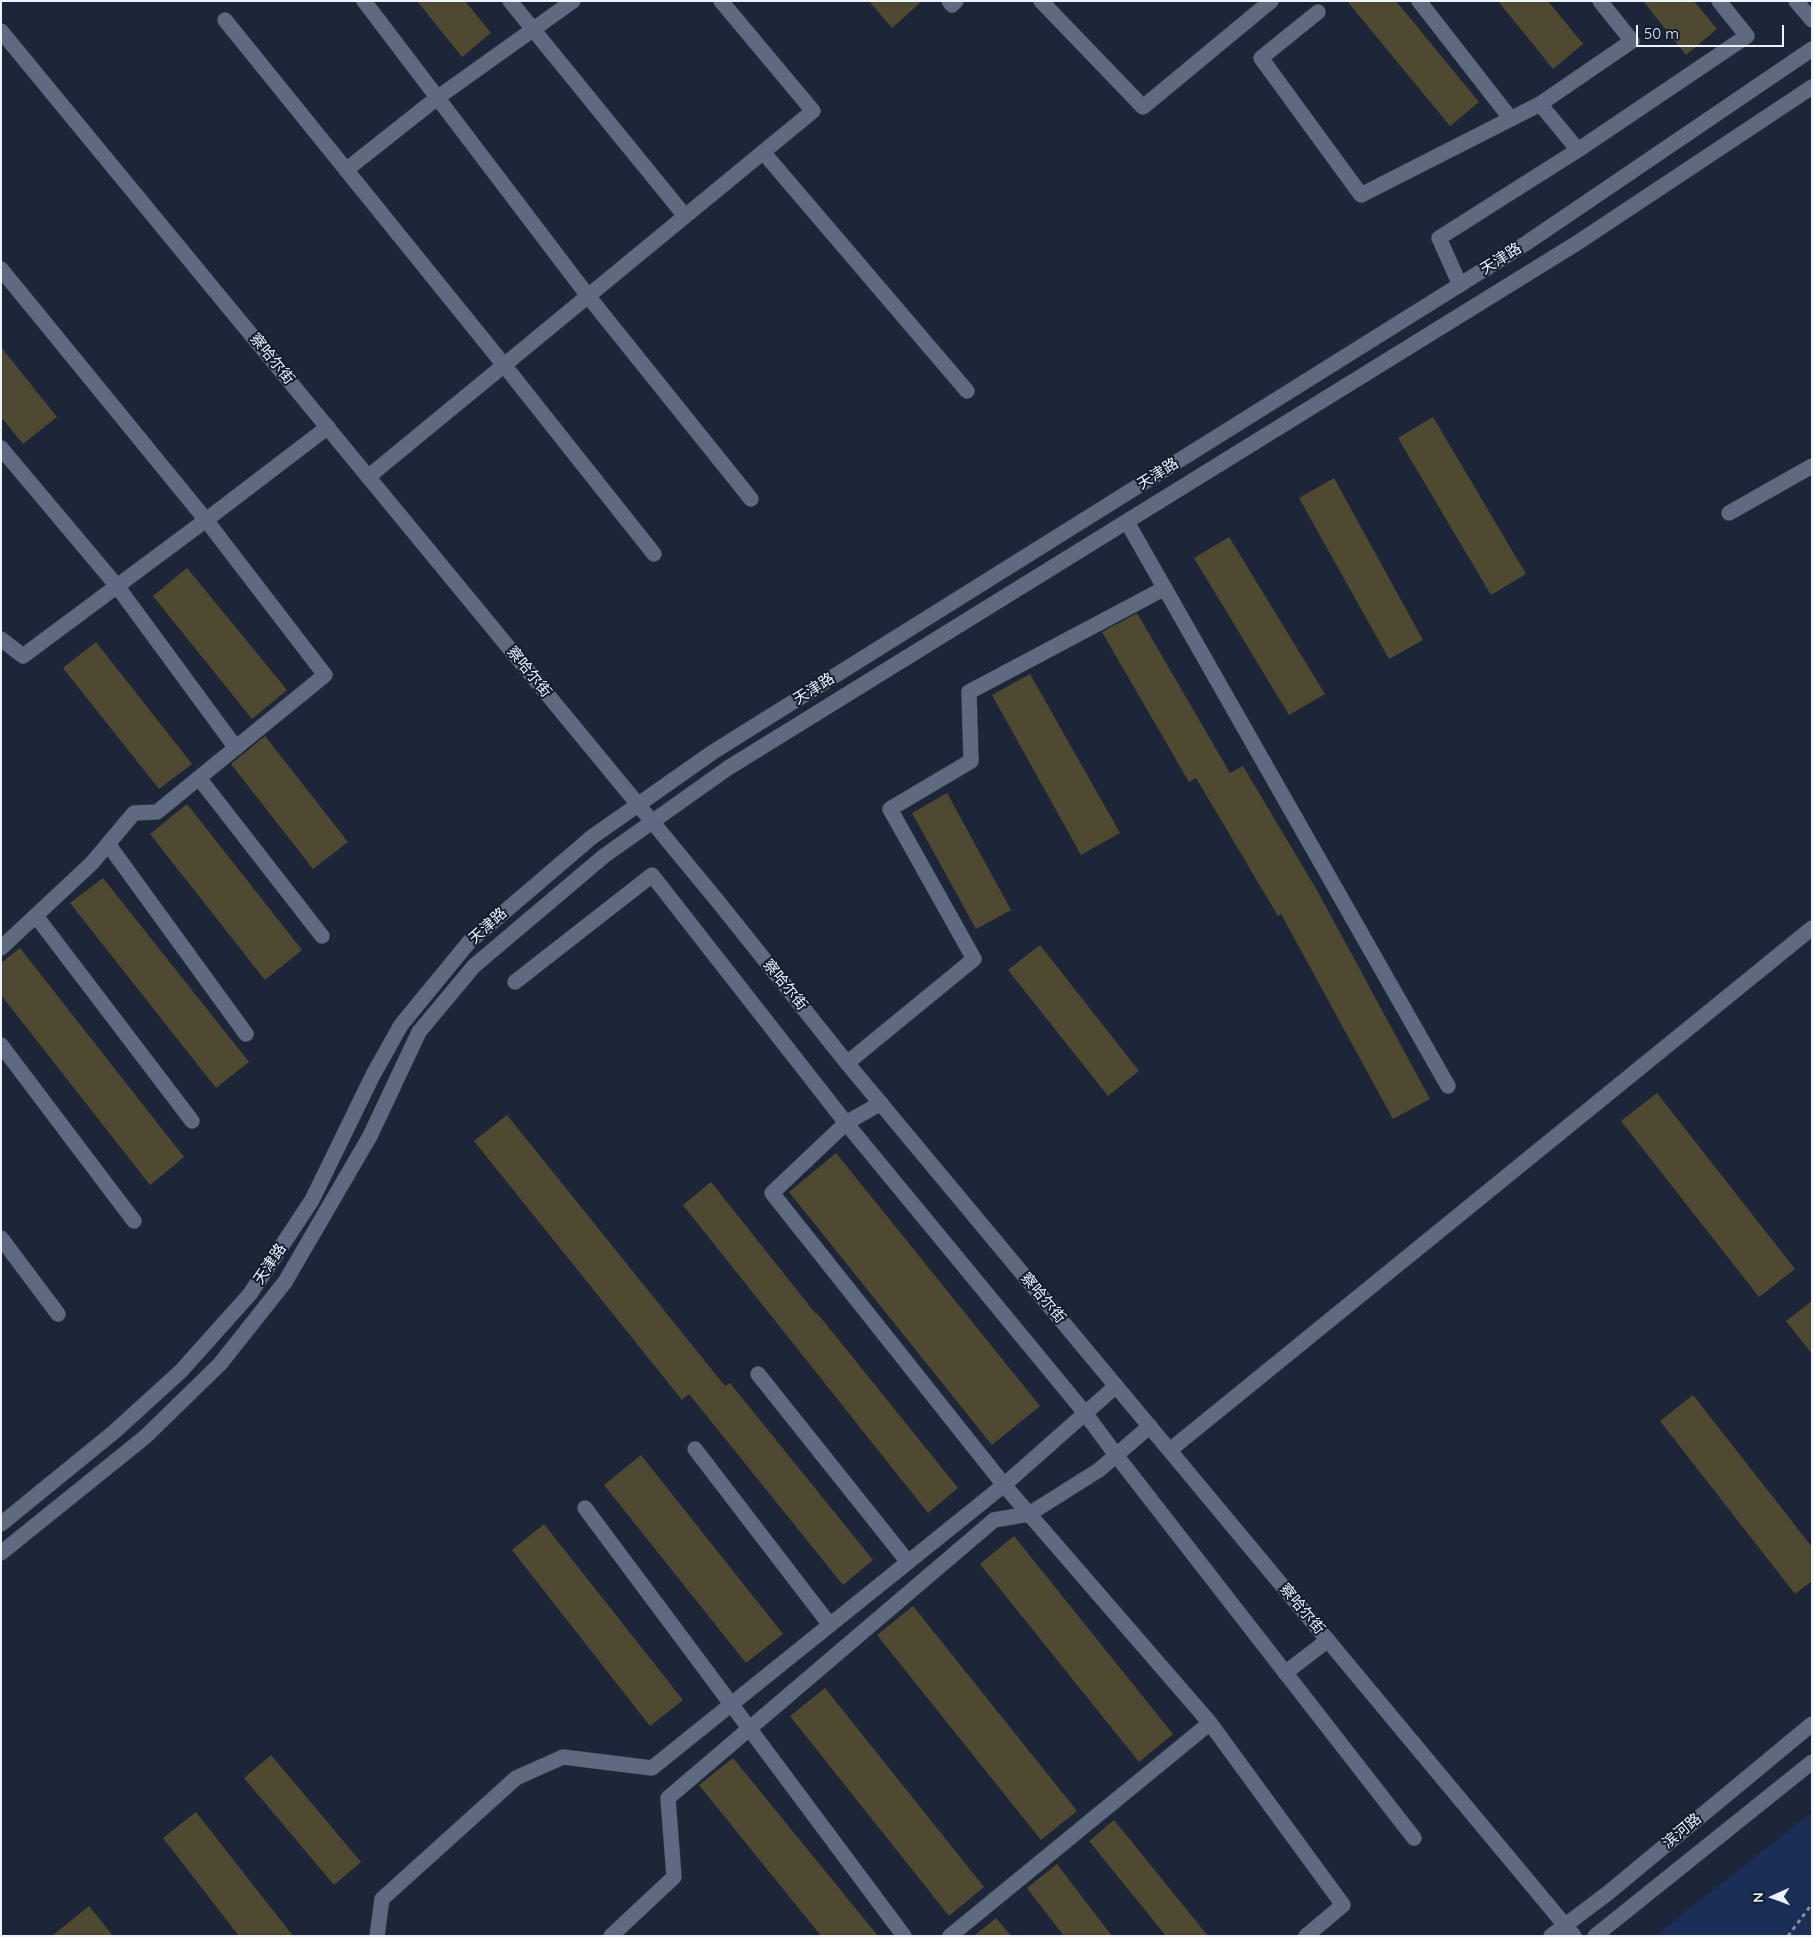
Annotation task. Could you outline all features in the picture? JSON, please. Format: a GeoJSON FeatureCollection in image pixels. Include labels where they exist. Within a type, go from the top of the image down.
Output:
{"type":"FeatureCollection","features":[{"type":"Feature","properties":{"kind":"street"},"geometry":{"type":"LineString","coordinates":[[364,1],[588,296],[751,499]]}},
{"type":"Feature","properties":{"kind":"street"},"geometry":{"type":"LineString","coordinates":[[510,1],[685,216]]}},
{"type":"Feature","properties":{"kind":"street"},"geometry":{"type":"LineString","coordinates":[[346,170],[437,98],[573,1]]}},
{"type":"Feature","properties":{"kind":"street"},"geometry":{"type":"LineString","coordinates":[[368,477],[813,112],[721,1]]}},
{"type":"Feature","properties":{"kind":"street"},"geometry":{"type":"LineString","coordinates":[[949,1],[952,5],[956,1]]}},
{"type":"Feature","properties":{"kind":"street"},"geometry":{"type":"LineString","coordinates":[[1041,1],[1144,107],[1271,1]]}},
{"type":"Feature","properties":{"kind":"street"},"geometry":{"type":"LineString","coordinates":[[1419,1],[1511,119]]}},
{"type":"Feature","properties":{"kind":"street"},"geometry":{"type":"LineString","coordinates":[[1318,12],[1261,58],[1362,195],[1540,104],[1632,41],[1600,1]]}},
{"type":"Feature","properties":{"kind":"street"},"geometry":{"type":"LineString","coordinates":[[1460,284],[1439,238],[1578,150],[1746,36],[1720,1]]}},
{"type":"Feature","properties":{"kind":"street"},"geometry":{"type":"LineString","coordinates":[[1796,1],[1812,20]]}},
{"type":"Feature","properties":{"kind":"street"},"geometry":{"type":"LineString","coordinates":[[225,20],[654,554]]}},
{"type":"Feature","properties":{"kind":"street","name":"察哈尔街"},"geometry":{"type":"LineString","coordinates":[[1,31],[638,804],[847,1063],[1570,1930]]}},
{"type":"Feature","properties":{"kind":"street","name":"天津路"},"geometry":{"type":"LineString","coordinates":[[1,1524],[114,1432],[181,1371],[250,1294],[312,1200],[373,1075],[401,1025],[469,942],[592,837],[721,747],[1525,244],[1812,49]]}},
{"type":"Feature","properties":{"kind":"street","name":"天津路"},"geometry":{"type":"LineString","coordinates":[[1,1553],[145,1437],[220,1364],[286,1282],[370,1136],[419,1032],[474,966],[604,856],[728,768],[1577,243],[1812,87]]}},
{"type":"Feature","properties":{"kind":"street"},"geometry":{"type":"LineString","coordinates":[[1540,104],[1578,150]]}},
{"type":"Feature","properties":{"kind":"street"},"geometry":{"type":"LineString","coordinates":[[763,152],[967,391]]}},
{"type":"Feature","properties":{"kind":"street"},"geometry":{"type":"LineString","coordinates":[[1,269],[206,520],[325,674],[157,812],[134,813],[92,863],[1,948]]}},
{"type":"Feature","properties":{"kind":"street"},"geometry":{"type":"LineString","coordinates":[[1,640],[23,656],[328,427]]}},
{"type":"Feature","properties":{"kind":"street"},"geometry":{"type":"LineString","coordinates":[[1,448],[117,586],[236,748]]}},
{"type":"Feature","properties":{"kind":"street"},"geometry":{"type":"LineString","coordinates":[[1729,514],[1812,466]]}},
{"type":"Feature","properties":{"kind":"street"},"geometry":{"type":"LineString","coordinates":[[1127,522],[1448,1086]]}},
{"type":"Feature","properties":{"kind":"street"},"geometry":{"type":"LineString","coordinates":[[847,1063],[974,959],[890,809],[971,761],[969,692],[1164,588]]}},
{"type":"Feature","properties":{"kind":"street"},"geometry":{"type":"LineString","coordinates":[[199,778],[322,936]]}},
{"type":"Feature","properties":{"kind":"street"},"geometry":{"type":"LineString","coordinates":[[108,844],[246,1034]]}},
{"type":"Feature","properties":{"kind":"street"},"geometry":{"type":"LineString","coordinates":[[515,982],[652,876],[846,1123],[1085,1413],[1414,1838]]}},
{"type":"Feature","properties":{"kind":"street"},"geometry":{"type":"LineString","coordinates":[[36,916],[192,1121]]}},
{"type":"Feature","properties":{"kind":"street"},"geometry":{"type":"LineString","coordinates":[[1170,1450],[1812,928]]}},
{"type":"Feature","properties":{"kind":"street"},"geometry":{"type":"LineString","coordinates":[[1,1045],[134,1221]]}},
{"type":"Feature","properties":{"kind":"street"},"geometry":{"type":"LineString","coordinates":[[881,1103],[846,1123],[772,1193],[1004,1485],[1210,1723],[1344,1905],[1306,1936]]}},
{"type":"Feature","properties":{"kind":"street"},"geometry":{"type":"LineString","coordinates":[[1,1238],[58,1314]]}},
{"type":"Feature","properties":{"kind":"street"},"geometry":{"type":"LineString","coordinates":[[758,1374],[908,1562]]}},
{"type":"Feature","properties":{"kind":"street"},"geometry":{"type":"LineString","coordinates":[[377,1936],[382,1898],[516,1778],[563,1757],[652,1768],[1004,1485],[1116,1386]]}},
{"type":"Feature","properties":{"kind":"street"},"geometry":{"type":"LineString","coordinates":[[611,1936],[674,1877],[668,1798],[994,1520],[1029,1514],[1099,1470],[1150,1426]]}},
{"type":"Feature","properties":{"kind":"street"},"geometry":{"type":"LineString","coordinates":[[695,1449],[830,1625]]}},
{"type":"Feature","properties":{"kind":"street"},"geometry":{"type":"LineString","coordinates":[[585,1508],[904,1936]]}},
{"type":"Feature","properties":{"kind":"street"},"geometry":{"type":"LineString","coordinates":[[1285,1673],[1328,1640]]}},
{"type":"Feature","properties":{"kind":"street"},"geometry":{"type":"LineString","coordinates":[[950,1936],[1210,1723]]}},
{"type":"Feature","properties":{"kind":"street","name":"滨河路"},"geometry":{"type":"LineString","coordinates":[[1551,1936],[1570,1930],[1608,1893],[1812,1724]]}},
{"type":"Feature","properties":{"kind":"street","name":"滨河路"},"geometry":{"type":"LineString","coordinates":[[1595,1936],[1812,1762]]}},
{"type":"Feature","properties":{"kind":"path"},"geometry":{"type":"LineString","coordinates":[[1788,1936],[1812,1904]]}},
{"type":"Feature","properties":{"kind":"shaded area"},"geometry":{"type":"Polygon","coordinates":[[[1812,1812],[1812,1936],[1655,1936],[1812,1812]]]}},
{"type":"Feature","properties":{"kind":"building"},"geometry":{"type":"Polygon","coordinates":[[[417,1],[465,1],[491,33],[462,57],[417,1]]]}},
{"type":"Feature","properties":{"kind":"building"},"geometry":{"type":"Polygon","coordinates":[[[869,1],[922,1],[892,28],[869,1]]]}},
{"type":"Feature","properties":{"kind":"building"},"geometry":{"type":"Polygon","coordinates":[[[1347,1],[1396,1],[1479,102],[1450,126],[1347,1]]]}},
{"type":"Feature","properties":{"kind":"building"},"geometry":{"type":"Polygon","coordinates":[[[1498,1],[1548,1],[1583,44],[1553,69],[1498,1]]]}},
{"type":"Feature","properties":{"kind":"building"},"geometry":{"type":"Polygon","coordinates":[[[1643,1],[1694,1],[1717,29],[1686,55],[1643,1]]]}},
{"type":"Feature","properties":{"kind":"building"},"geometry":{"type":"Polygon","coordinates":[[[1,347],[57,417],[23,444],[1,417],[1,347]]]}},
{"type":"Feature","properties":{"kind":"building"},"geometry":{"type":"Polygon","coordinates":[[[1433,417],[1526,574],[1491,595],[1398,438],[1433,417]]]}},
{"type":"Feature","properties":{"kind":"building"},"geometry":{"type":"Polygon","coordinates":[[[1334,478],[1423,640],[1389,659],[1299,498],[1334,478]]]}},
{"type":"Feature","properties":{"kind":"building"},"geometry":{"type":"Polygon","coordinates":[[[1229,537],[1325,694],[1289,715],[1194,558],[1229,537]]]}},
{"type":"Feature","properties":{"kind":"building"},"geometry":{"type":"Polygon","coordinates":[[[187,568],[287,690],[252,719],[153,596],[187,568]]]}},
{"type":"Feature","properties":{"kind":"building"},"geometry":{"type":"Polygon","coordinates":[[[1137,613],[1230,773],[1243,766],[1318,892],[1430,1099],[1393,1119],[1281,914],[1278,916],[1196,778],[1189,782],[1102,632],[1137,613]]]}},
{"type":"Feature","properties":{"kind":"building"},"geometry":{"type":"Polygon","coordinates":[[[96,642],[192,764],[159,789],[63,668],[96,642]]]}},
{"type":"Feature","properties":{"kind":"building"},"geometry":{"type":"Polygon","coordinates":[[[1030,674],[1120,833],[1081,855],[992,695],[1030,674]]]}},
{"type":"Feature","properties":{"kind":"building"},"geometry":{"type":"Polygon","coordinates":[[[265,736],[348,842],[313,869],[231,764],[265,736]]]}},
{"type":"Feature","properties":{"kind":"building"},"geometry":{"type":"Polygon","coordinates":[[[947,793],[1011,910],[976,929],[912,813],[947,793]]]}},
{"type":"Feature","properties":{"kind":"building"},"geometry":{"type":"Polygon","coordinates":[[[187,804],[302,950],[265,980],[150,834],[187,804]]]}},
{"type":"Feature","properties":{"kind":"building"},"geometry":{"type":"Polygon","coordinates":[[[103,878],[249,1062],[216,1088],[70,903],[103,878]]]}},
{"type":"Feature","properties":{"kind":"building"},"geometry":{"type":"Polygon","coordinates":[[[1040,945],[1139,1071],[1108,1096],[1008,970],[1040,945]]]}},
{"type":"Feature","properties":{"kind":"building"},"geometry":{"type":"Polygon","coordinates":[[[20,948],[184,1157],[150,1185],[1,995],[1,963],[20,948]]]}},
{"type":"Feature","properties":{"kind":"building"},"geometry":{"type":"Polygon","coordinates":[[[1657,1093],[1795,1269],[1759,1297],[1621,1121],[1657,1093]]]}},
{"type":"Feature","properties":{"kind":"building"},"geometry":{"type":"Polygon","coordinates":[[[507,1115],[725,1386],[730,1383],[873,1560],[843,1585],[689,1394],[682,1400],[474,1141],[507,1115]]]}},
{"type":"Feature","properties":{"kind":"building"},"geometry":{"type":"Polygon","coordinates":[[[836,1153],[1040,1406],[992,1445],[789,1192],[836,1153]]]}},
{"type":"Feature","properties":{"kind":"building"},"geometry":{"type":"Polygon","coordinates":[[[711,1182],[958,1488],[928,1513],[683,1205],[711,1182]]]}},
{"type":"Feature","properties":{"kind":"building"},"geometry":{"type":"Polygon","coordinates":[[[1812,1301],[1812,1354],[1786,1321],[1812,1301]]]}},
{"type":"Feature","properties":{"kind":"building"},"geometry":{"type":"Polygon","coordinates":[[[1693,1395],[1812,1547],[1812,1581],[1795,1594],[1660,1421],[1693,1395]]]}},
{"type":"Feature","properties":{"kind":"building"},"geometry":{"type":"Polygon","coordinates":[[[641,1455],[783,1634],[746,1663],[604,1485],[641,1455]]]}},
{"type":"Feature","properties":{"kind":"building"},"geometry":{"type":"Polygon","coordinates":[[[544,1524],[683,1700],[650,1726],[512,1550],[544,1524]]]}},
{"type":"Feature","properties":{"kind":"building"},"geometry":{"type":"Polygon","coordinates":[[[1014,1536],[1173,1734],[1139,1762],[980,1564],[1014,1536]]]}},
{"type":"Feature","properties":{"kind":"building"},"geometry":{"type":"Polygon","coordinates":[[[913,1606],[1077,1811],[1041,1840],[877,1635],[913,1606]]]}},
{"type":"Feature","properties":{"kind":"building"},"geometry":{"type":"Polygon","coordinates":[[[825,1688],[984,1887],[949,1916],[790,1716],[825,1688]]]}},
{"type":"Feature","properties":{"kind":"building"},"geometry":{"type":"Polygon","coordinates":[[[271,1755],[361,1862],[334,1885],[244,1778],[271,1755]]]}},
{"type":"Feature","properties":{"kind":"building"},"geometry":{"type":"Polygon","coordinates":[[[733,1758],[878,1936],[821,1936],[699,1785],[733,1758]]]}},
{"type":"Feature","properties":{"kind":"building"},"geometry":{"type":"Polygon","coordinates":[[[196,1812],[293,1936],[239,1936],[163,1838],[196,1812]]]}},
{"type":"Feature","properties":{"kind":"building"},"geometry":{"type":"Polygon","coordinates":[[[1114,1820],[1208,1936],[1166,1936],[1089,1841],[1114,1820]]]}},
{"type":"Feature","properties":{"kind":"building"},"geometry":{"type":"Polygon","coordinates":[[[1057,1864],[1112,1936],[1064,1936],[1027,1888],[1057,1864]]]}},
{"type":"Feature","properties":{"kind":"building"},"geometry":{"type":"Polygon","coordinates":[[[89,1906],[113,1936],[52,1936],[89,1906]]]}},
{"type":"Feature","properties":{"kind":"building"},"geometry":{"type":"Polygon","coordinates":[[[996,1918],[1011,1936],[974,1936],[996,1918]]]}}]}
